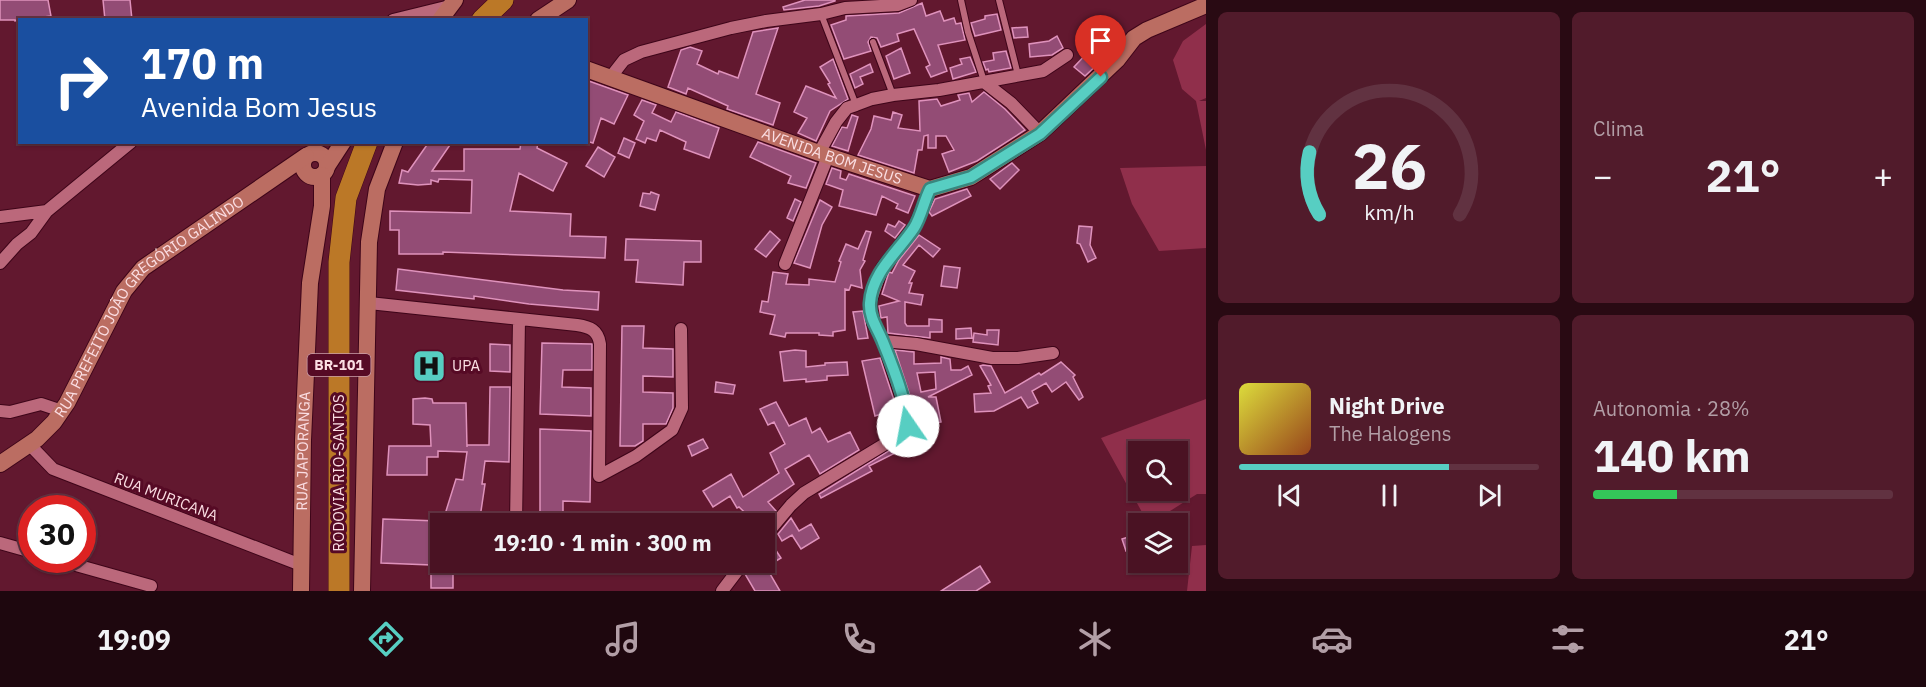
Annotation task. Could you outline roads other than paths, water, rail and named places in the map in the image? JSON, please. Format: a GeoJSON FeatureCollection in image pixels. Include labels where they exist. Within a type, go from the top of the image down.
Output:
{"type":"FeatureCollection","features":[{"type":"Feature","properties":{"kind":"highway"},"geometry":{"type":"LineString","coordinates":[[484,18],[503,0]]}},
{"type":"Feature","properties":{"kind":"highway","name":"RODOVIA RIO-SANTOS"},"geometry":{"type":"LineString","coordinates":[[339,591],[339,262],[346,198],[366,144]]}},
{"type":"Feature","properties":{"kind":"main road"},"geometry":{"type":"LineString","coordinates":[[541,18],[570,0]]}},
{"type":"Feature","properties":{"kind":"main road"},"geometry":{"type":"LineString","coordinates":[[556,18],[570,0]]}},
{"type":"Feature","properties":{"kind":"main road"},"geometry":{"type":"LineString","coordinates":[[930,189],[971,177],[1040,134],[1117,60],[1134,38],[1147,30],[1206,5]]}},
{"type":"Feature","properties":{"kind":"main road","name":"AVENIDA BOM JESUS"},"geometry":{"type":"LineString","coordinates":[[588,70],[823,155],[930,189]]}},
{"type":"Feature","properties":{"kind":"main road","name":"RUA PREFEITO JOÃO GREGÓRIO GALINDO"},"geometry":{"type":"LineString","coordinates":[[0,464],[29,444],[54,422],[62,411],[124,291],[142,268],[285,172],[314,166],[328,144]]}},
{"type":"Feature","properties":{"kind":"main road"},"geometry":{"type":"LineString","coordinates":[[314,166],[341,144]]}},
{"type":"Feature","properties":{"kind":"main road"},"geometry":{"type":"LineString","coordinates":[[362,591],[369,242],[377,189],[394,144]]}},
{"type":"Feature","properties":{"kind":"main road","name":"RUA JAPORANGA"},"geometry":{"type":"LineString","coordinates":[[301,591],[303,440],[310,283],[322,206],[314,166]]}},
{"type":"Feature","properties":{"kind":"street"},"geometry":{"type":"LineString","coordinates":[[610,78],[624,60],[641,52],[731,27],[821,14],[845,8],[898,5],[910,0]]}},
{"type":"Feature","properties":{"kind":"street"},"geometry":{"type":"LineString","coordinates":[[403,18],[448,9]]}},
{"type":"Feature","properties":{"kind":"street"},"geometry":{"type":"LineString","coordinates":[[785,264],[836,122],[847,108],[872,99],[893,95],[939,90],[1043,71],[1067,55]]}},
{"type":"Feature","properties":{"kind":"street"},"geometry":{"type":"LineString","coordinates":[[984,82],[1011,103],[1040,134]]}},
{"type":"Feature","properties":{"kind":"street"},"geometry":{"type":"LineString","coordinates":[[0,263],[17,244],[31,233],[47,211],[129,144]]}},
{"type":"Feature","properties":{"kind":"street"},"geometry":{"type":"LineString","coordinates":[[775,525],[804,493],[900,435],[908,426],[908,416],[883,341],[873,323],[870,303],[882,268],[915,226],[930,189]]}},
{"type":"Feature","properties":{"kind":"street"},"geometry":{"type":"LineString","coordinates":[[0,217],[47,211]]}},
{"type":"Feature","properties":{"kind":"street"},"geometry":{"type":"LineString","coordinates":[[369,303],[588,327],[594,330],[599,337],[599,476],[636,456],[672,430],[682,408],[681,329]]}},
{"type":"Feature","properties":{"kind":"street"},"geometry":{"type":"LineString","coordinates":[[516,513],[519,319]]}},
{"type":"Feature","properties":{"kind":"street"},"geometry":{"type":"LineString","coordinates":[[883,341],[916,344],[992,358],[1018,358],[1053,353]]}},
{"type":"Feature","properties":{"kind":"street"},"geometry":{"type":"LineString","coordinates":[[0,411],[10,412],[41,404],[62,411]]}},
{"type":"Feature","properties":{"kind":"street","name":"RUA MURICANA"},"geometry":{"type":"LineString","coordinates":[[29,444],[53,470],[301,565]]}},
{"type":"Feature","properties":{"kind":"street"},"geometry":{"type":"LineString","coordinates":[[0,543],[18,548]]}},
{"type":"Feature","properties":{"kind":"street"},"geometry":{"type":"LineString","coordinates":[[96,571],[151,586]]}},
{"type":"Feature","properties":{"kind":"street"},"geometry":{"type":"LineString","coordinates":[[722,591],[736,573]]}},
{"type":"Feature","properties":{"kind":"lane"},"geometry":{"type":"LineString","coordinates":[[961,0],[968,32],[984,82]]}},
{"type":"Feature","properties":{"kind":"lane"},"geometry":{"type":"LineString","coordinates":[[999,0],[1018,75]]}},
{"type":"Feature","properties":{"kind":"lane"},"geometry":{"type":"LineString","coordinates":[[821,14],[856,105]]}},
{"type":"Feature","properties":{"kind":"lane"},"geometry":{"type":"LineString","coordinates":[[873,42],[893,95]]}},
{"type":"Feature","properties":{"kind":"place","name":"UPA"},"geometry":{"type":"Point","coordinates":[429,366]}}]}
